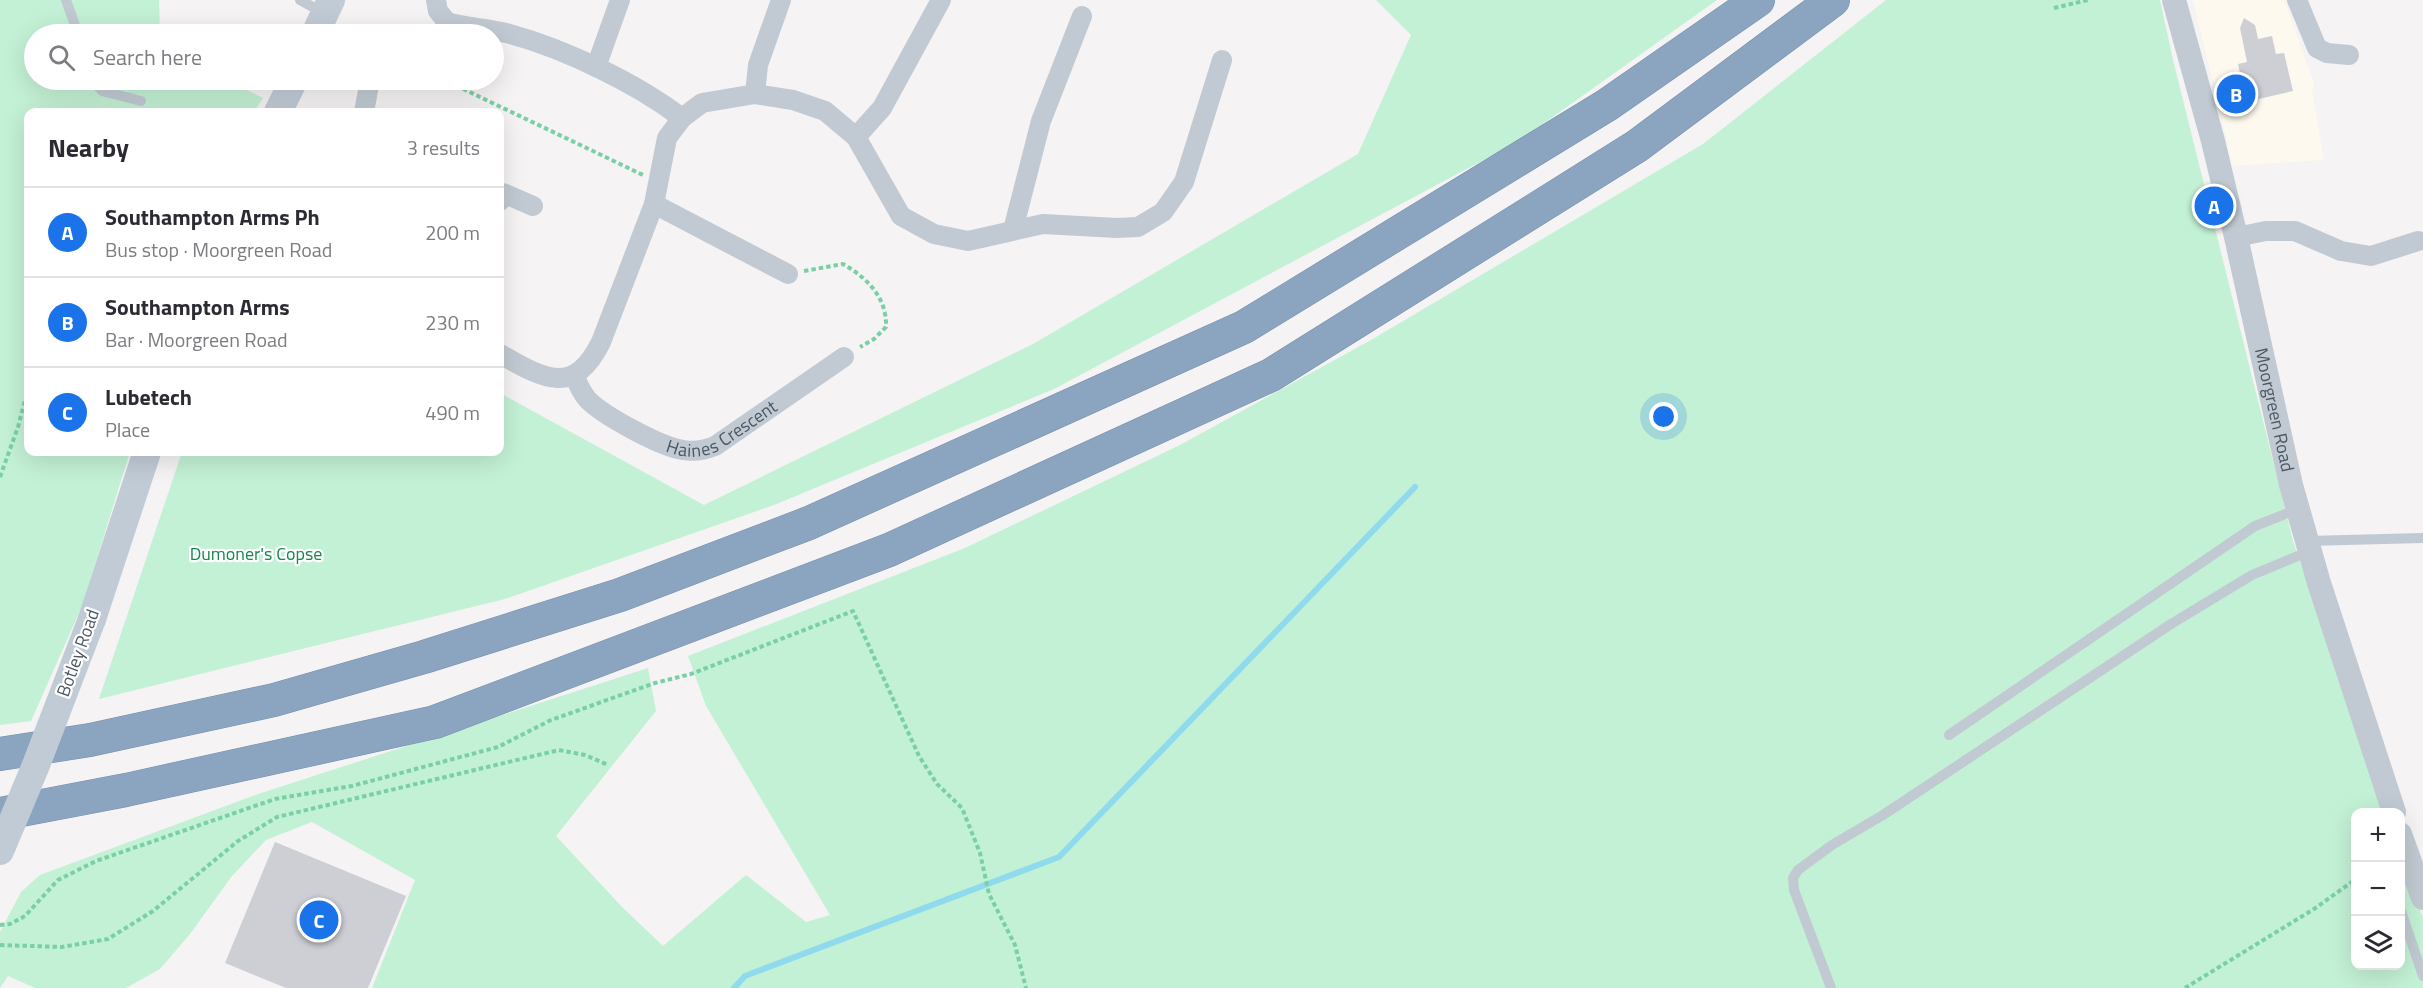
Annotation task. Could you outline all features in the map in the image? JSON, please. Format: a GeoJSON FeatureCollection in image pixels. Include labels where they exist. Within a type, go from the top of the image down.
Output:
{"type":"FeatureCollection","features":[{"type":"Feature","properties":{"kind":"highway"},"geometry":{"type":"LineString","coordinates":[[0,754],[90,740],[274,700],[414,660],[620,595],[809,523],[1244,327],[1607,105],[1758,0]]}},
{"type":"Feature","properties":{"kind":"highway"},"geometry":{"type":"LineString","coordinates":[[0,814],[126,790],[435,722],[889,550],[1271,375],[1637,146],[1833,0]]}},
{"type":"Feature","properties":{"kind":"main road"},"geometry":{"type":"LineString","coordinates":[[281,108],[289,90]]}},
{"type":"Feature","properties":{"kind":"main road","name":"Botley Road"},"geometry":{"type":"LineString","coordinates":[[0,851],[92,619],[146,456]]}},
{"type":"Feature","properties":{"kind":"street"},"geometry":{"type":"LineString","coordinates":[[436,0],[440,24]]}},
{"type":"Feature","properties":{"kind":"street"},"geometry":{"type":"LineString","coordinates":[[596,67],[620,0]]}},
{"type":"Feature","properties":{"kind":"street"},"geometry":{"type":"LineString","coordinates":[[755,94],[758,65],[781,0]]}},
{"type":"Feature","properties":{"kind":"street"},"geometry":{"type":"LineString","coordinates":[[856,137],[882,108],[941,0]]}},
{"type":"Feature","properties":{"kind":"street","name":"Moorgreen Road"},"geometry":{"type":"LineString","coordinates":[[2174,0],[2236,237],[2308,546],[2392,808]]}},
{"type":"Feature","properties":{"kind":"street"},"geometry":{"type":"LineString","coordinates":[[2297,0],[2317,48],[2327,53],[2349,55]]}},
{"type":"Feature","properties":{"kind":"street"},"geometry":{"type":"LineString","coordinates":[[1013,230],[1041,121],[1082,16]]}},
{"type":"Feature","properties":{"kind":"street"},"geometry":{"type":"LineString","coordinates":[[504,33],[596,67],[661,102],[682,118]]}},
{"type":"Feature","properties":{"kind":"street"},"geometry":{"type":"LineString","coordinates":[[504,356],[529,371],[554,378],[575,376],[593,359],[602,342],[654,204],[667,138],[682,118],[702,104],[755,94],[793,100],[825,111],[856,137],[901,216],[934,234],[968,240],[1043,224],[1138,227],[1163,213],[1184,182],[1222,60]]}},
{"type":"Feature","properties":{"kind":"street"},"geometry":{"type":"LineString","coordinates":[[365,108],[368,90]]}},
{"type":"Feature","properties":{"kind":"street"},"geometry":{"type":"LineString","coordinates":[[504,196],[533,206]]}},
{"type":"Feature","properties":{"kind":"street"},"geometry":{"type":"LineString","coordinates":[[654,204],[788,274]]}},
{"type":"Feature","properties":{"kind":"street"},"geometry":{"type":"LineString","coordinates":[[2236,237],[2266,231],[2295,231],[2341,251],[2371,256],[2418,242]]}},
{"type":"Feature","properties":{"kind":"street","name":"Haines Crescent"},"geometry":{"type":"LineString","coordinates":[[575,376],[581,391],[598,408],[642,434],[675,448],[695,451],[715,446],[844,357]]}},
{"type":"Feature","properties":{"kind":"street"},"geometry":{"type":"LineString","coordinates":[[2405,850],[2423,898]]}},
{"type":"Feature","properties":{"kind":"lane"},"geometry":{"type":"LineString","coordinates":[[66,0],[74,24]]}},
{"type":"Feature","properties":{"kind":"lane"},"geometry":{"type":"LineString","coordinates":[[300,0],[324,22]]}},
{"type":"Feature","properties":{"kind":"lane"},"geometry":{"type":"LineString","coordinates":[[101,90],[141,101]]}},
{"type":"Feature","properties":{"kind":"lane"},"geometry":{"type":"LineString","coordinates":[[1949,735],[2255,526],[2298,509]]}},
{"type":"Feature","properties":{"kind":"lane"},"geometry":{"type":"LineString","coordinates":[[1831,988],[1794,890],[1792,878],[1797,870],[2171,624],[2252,575],[2308,546],[2423,538]]}},
{"type":"Feature","properties":{"kind":"lane"},"geometry":{"type":"LineString","coordinates":[[2403,916],[2423,976]]}},
{"type":"Feature","properties":{"kind":"path"},"geometry":{"type":"LineString","coordinates":[[2054,8],[2088,0]]}},
{"type":"Feature","properties":{"kind":"path"},"geometry":{"type":"LineString","coordinates":[[465,90],[503,108]]}},
{"type":"Feature","properties":{"kind":"path"},"geometry":{"type":"LineString","coordinates":[[504,109],[659,183]]}},
{"type":"Feature","properties":{"kind":"path"},"geometry":{"type":"LineString","coordinates":[[788,274],[843,264],[861,274],[877,292],[886,314],[886,327],[874,339],[844,357]]}},
{"type":"Feature","properties":{"kind":"path"},"geometry":{"type":"LineString","coordinates":[[0,477],[24,404]]}},
{"type":"Feature","properties":{"kind":"path"},"geometry":{"type":"LineString","coordinates":[[0,926],[10,924],[25,916],[58,880],[96,861],[275,799],[352,786],[498,747],[551,720],[655,683],[691,674],[853,611],[919,756],[937,784],[962,808],[981,854],[989,894],[1015,945],[1026,988]]}},
{"type":"Feature","properties":{"kind":"path"},"geometry":{"type":"LineString","coordinates":[[0,945],[62,947],[108,939],[153,911],[238,841],[277,817],[560,750],[585,755],[608,765]]}},
{"type":"Feature","properties":{"kind":"path"},"geometry":{"type":"LineString","coordinates":[[2185,988],[2314,909],[2351,882]]}},
{"type":"Feature","properties":{"kind":"shaded area"},"geometry":{"type":"Polygon","coordinates":[[[2193,0],[2284,0],[2315,86],[2312,89],[2324,160],[2233,166],[2193,0]]]}},
{"type":"Feature","properties":{"kind":"green space"},"geometry":{"type":"Polygon","coordinates":[[[0,0],[159,0],[160,24],[24,24],[24,90],[247,90],[263,98],[257,108],[24,108],[24,456],[129,456],[82,606],[31,721],[0,725],[0,0]]]}},
{"type":"Feature","properties":{"kind":"green space","name":"Dumoner's Copse"},"geometry":{"type":"Polygon","coordinates":[[[1376,0],[1717,0],[1519,141],[1054,389],[774,505],[505,599],[99,699],[181,456],[504,456],[504,395],[704,505],[1033,344],[1358,154],[1411,35],[1376,0]]]}},
{"type":"Feature","properties":{"kind":"green space"},"geometry":{"type":"Polygon","coordinates":[[[1886,0],[2160,0],[2293,541],[2385,808],[2351,808],[2351,970],[2405,970],[2405,865],[2423,918],[2423,988],[372,988],[415,880],[312,822],[266,840],[232,876],[190,934],[160,969],[126,988],[35,988],[8,976],[0,988],[0,932],[21,892],[40,875],[258,794],[648,668],[656,711],[556,836],[622,907],[663,946],[746,875],[806,922],[830,915],[706,706],[688,656],[965,548],[1180,445],[1371,340],[1703,144],[1886,0]]]}},
{"type":"Feature","properties":{"kind":"building"},"geometry":{"type":"Polygon","coordinates":[[[2244,18],[2255,25],[2258,39],[2272,36],[2276,54],[2284,53],[2293,91],[2254,100],[2252,96],[2245,97],[2238,64],[2247,62],[2240,28],[2244,18]]]}},
{"type":"Feature","properties":{"kind":"building"},"geometry":{"type":"Polygon","coordinates":[[[275,842],[406,896],[368,988],[286,988],[225,963],[275,842]]]}},
{"type":"Feature","properties":{"kind":"waterway"},"geometry":{"type":"LineString","coordinates":[[734,988],[745,976],[1059,857],[1415,487]]}},
{"type":"Feature","properties":{"kind":"place","name":"Southampton Arms"},"geometry":{"type":"Point","coordinates":[2236,94]}},
{"type":"Feature","properties":{"kind":"place","name":"Southampton Arms Ph"},"geometry":{"type":"Point","coordinates":[2214,206]}},
{"type":"Feature","properties":{"kind":"place","name":"Lubetech"},"geometry":{"type":"Point","coordinates":[319,920]}}]}
